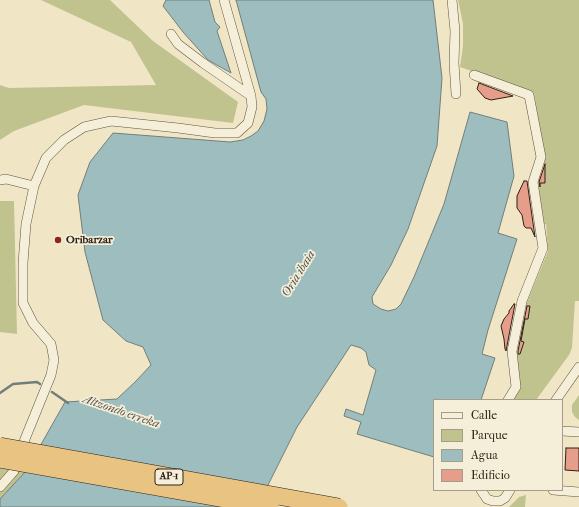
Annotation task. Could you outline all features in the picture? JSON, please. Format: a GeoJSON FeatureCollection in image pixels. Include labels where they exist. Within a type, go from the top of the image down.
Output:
{"type":"FeatureCollection","features":[{"type":"Feature","properties":{"kind":"highway","name":"AP-1"},"geometry":{"type":"LineString","coordinates":[[0,446],[339,507]]}},
{"type":"Feature","properties":{"kind":"highway","name":"AP-1"},"geometry":{"type":"LineString","coordinates":[[0,459],[270,507]]}},
{"type":"Feature","properties":{"kind":"street"},"geometry":{"type":"LineString","coordinates":[[0,487],[14,471],[25,439],[50,380],[54,360],[51,344],[33,323],[24,303],[23,263],[26,224],[34,186],[46,158],[64,140],[84,127],[111,121],[215,133],[237,133],[248,123],[252,107],[251,96],[224,0]]}},
{"type":"Feature","properties":{"kind":"street"},"geometry":{"type":"LineString","coordinates":[[452,0],[455,31],[454,63],[456,94]]}},
{"type":"Feature","properties":{"kind":"street"},"geometry":{"type":"LineString","coordinates":[[171,34],[178,44],[251,96]]}},
{"type":"Feature","properties":{"kind":"street"},"geometry":{"type":"LineString","coordinates":[[474,75],[529,95],[541,157],[533,182],[543,248],[522,301],[512,351],[516,387],[509,399]]}},
{"type":"Feature","properties":{"kind":"street"},"geometry":{"type":"LineString","coordinates":[[0,180],[6,179],[34,186]]}},
{"type":"Feature","properties":{"kind":"street"},"geometry":{"type":"LineString","coordinates":[[557,399],[579,367]]}},
{"type":"Feature","properties":{"kind":"street"},"geometry":{"type":"LineString","coordinates":[[563,431],[579,432]]}},
{"type":"Feature","properties":{"kind":"street"},"geometry":{"type":"LineString","coordinates":[[482,491],[488,503],[493,501],[498,504],[505,498],[509,491]]}},
{"type":"Feature","properties":{"kind":"street"},"geometry":{"type":"LineString","coordinates":[[563,491],[579,492]]}},
{"type":"Feature","properties":{"kind":"green space"},"geometry":{"type":"Polygon","coordinates":[[[41,0],[110,0],[153,41],[238,102],[233,123],[84,105],[14,131],[0,140],[0,85],[9,88],[156,85],[131,42],[41,0]]]}},
{"type":"Feature","properties":{"kind":"green space"},"geometry":{"type":"Polygon","coordinates":[[[458,0],[579,0],[579,301],[575,301],[572,348],[569,355],[537,399],[512,399],[516,353],[520,354],[524,342],[521,341],[525,319],[530,306],[526,305],[548,251],[546,224],[541,224],[538,194],[540,183],[545,183],[545,158],[534,93],[460,67],[463,46],[463,24],[458,0]]]}},
{"type":"Feature","properties":{"kind":"green space"},"geometry":{"type":"Polygon","coordinates":[[[0,201],[14,201],[17,334],[0,332],[0,201]]]}},
{"type":"Feature","properties":{"kind":"green space"},"geometry":{"type":"Polygon","coordinates":[[[579,395],[579,420],[572,412],[572,405],[579,395]]]}},
{"type":"Feature","properties":{"kind":"green space"},"geometry":{"type":"Polygon","coordinates":[[[0,466],[26,471],[0,499],[0,466]]]}},
{"type":"Feature","properties":{"kind":"green space"},"geometry":{"type":"Polygon","coordinates":[[[526,495],[525,507],[509,507],[519,497],[526,495]]]}},
{"type":"Feature","properties":{"kind":"water"},"geometry":{"type":"Polygon","coordinates":[[[166,0],[209,0],[215,22],[220,27],[217,31],[231,73],[208,60],[183,32],[163,6],[166,0]]]}},
{"type":"Feature","properties":{"kind":"water","name":"Oria ibaia"},"geometry":{"type":"Polygon","coordinates":[[[236,0],[433,0],[442,78],[437,146],[408,229],[391,265],[372,297],[373,304],[388,311],[396,309],[401,304],[414,277],[444,204],[470,112],[507,122],[514,176],[498,233],[517,239],[488,330],[482,354],[495,358],[481,399],[433,399],[433,457],[357,434],[361,422],[344,416],[346,409],[363,415],[376,370],[369,365],[366,352],[361,348],[351,345],[297,427],[257,507],[0,507],[0,499],[26,471],[65,402],[117,399],[151,365],[143,347],[126,341],[103,320],[85,252],[78,195],[90,162],[113,133],[230,142],[243,140],[258,131],[264,121],[267,109],[266,99],[261,92],[236,0]]]}},
{"type":"Feature","properties":{"kind":"building"},"geometry":{"type":"Polygon","coordinates":[[[479,83],[513,96],[491,100],[485,98],[477,89],[479,83]]]}},
{"type":"Feature","properties":{"kind":"building"},"geometry":{"type":"Polygon","coordinates":[[[545,164],[545,183],[540,183],[540,187],[539,182],[545,164]]]}},
{"type":"Feature","properties":{"kind":"building"},"geometry":{"type":"Polygon","coordinates":[[[524,181],[527,181],[535,237],[531,228],[526,228],[524,226],[522,215],[517,208],[517,196],[524,181]]]}},
{"type":"Feature","properties":{"kind":"building"},"geometry":{"type":"Polygon","coordinates":[[[515,304],[506,351],[501,326],[515,304]]]}},
{"type":"Feature","properties":{"kind":"building"},"geometry":{"type":"Polygon","coordinates":[[[527,306],[530,306],[528,319],[525,319],[521,341],[524,342],[520,354],[518,354],[518,351],[527,306]]]}},
{"type":"Feature","properties":{"kind":"building"},"geometry":{"type":"Polygon","coordinates":[[[566,448],[579,448],[579,471],[565,470],[566,448]]]}},
{"type":"Feature","properties":{"kind":"waterway","name":"Altzondo erreka"},"geometry":{"type":"LineString","coordinates":[[0,393],[13,384],[37,382],[40,384]]}},
{"type":"Feature","properties":{"kind":"waterway","name":"Altzondo erreka"},"geometry":{"type":"LineString","coordinates":[[52,392],[68,403]]}},
{"type":"Feature","properties":{"kind":"place","name":"Oribarzar"},"geometry":{"type":"Point","coordinates":[58,240]}}]}
